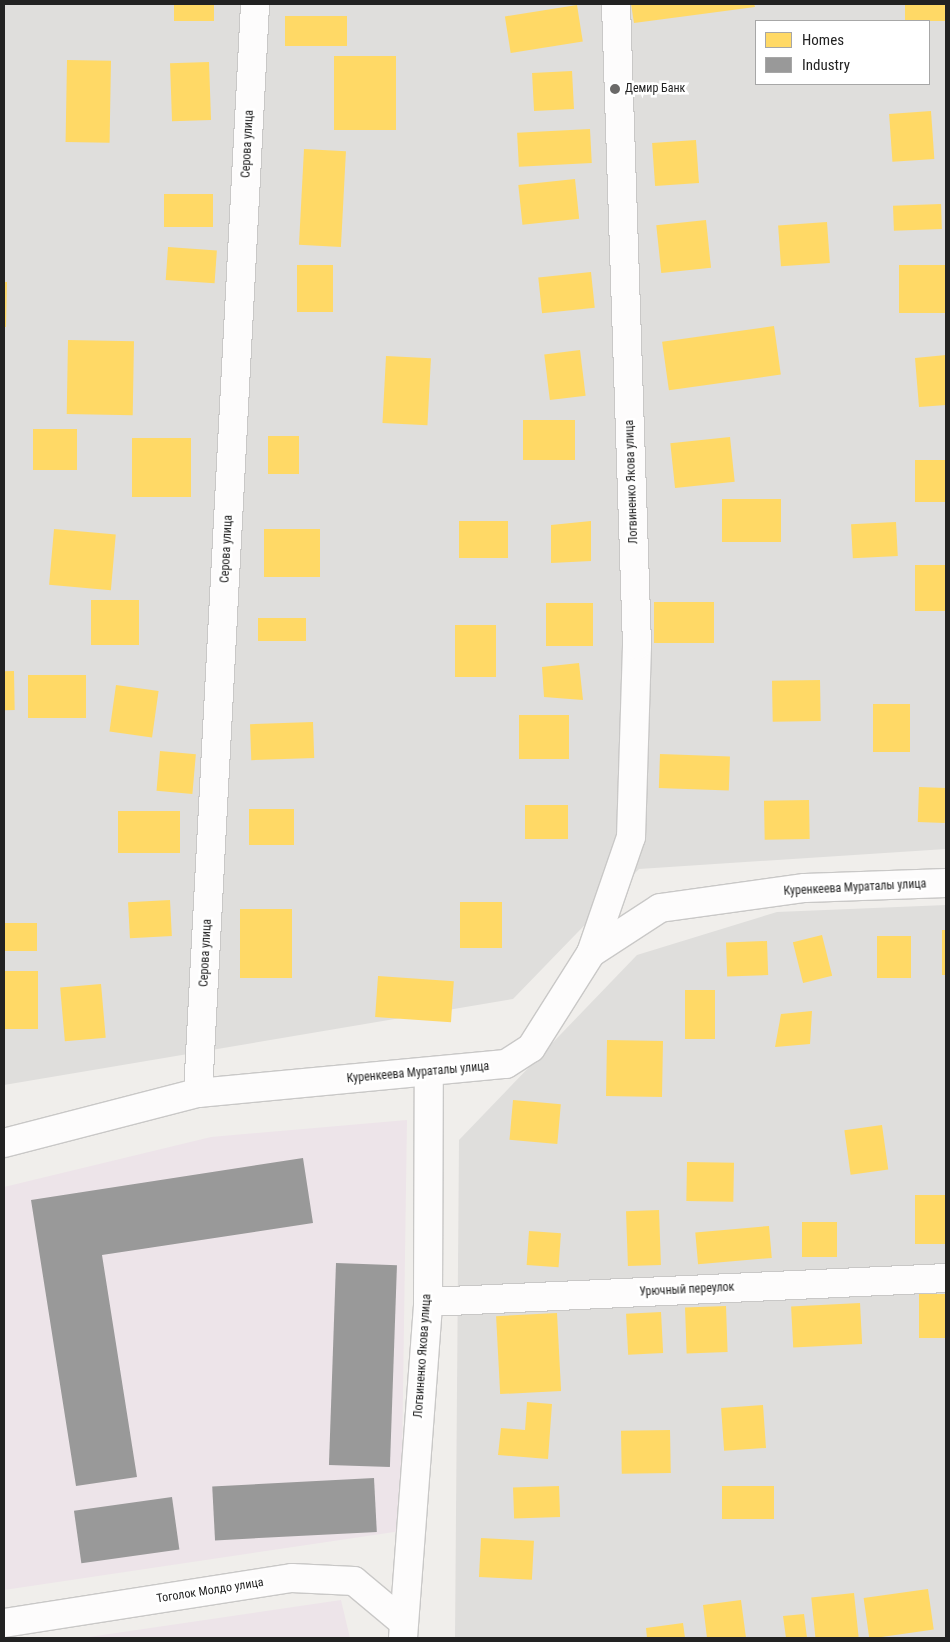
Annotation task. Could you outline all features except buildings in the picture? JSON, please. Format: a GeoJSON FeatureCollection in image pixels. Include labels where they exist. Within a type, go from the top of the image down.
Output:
{"type":"FeatureCollection","features":[{"type":"Feature","properties":{"kind":"street","name":"Серова улица"},"geometry":{"type":"LineString","coordinates":[[198,1093],[256,4]]}},
{"type":"Feature","properties":{"kind":"street","name":"Логвиненко Якова улица"},"geometry":{"type":"LineString","coordinates":[[591,953],[630,837],[637,645],[616,4]]}},
{"type":"Feature","properties":{"kind":"street","name":"Куренкеева Мураталы улица"},"geometry":{"type":"LineString","coordinates":[[4,1143],[198,1093],[506,1064],[532,1048],[591,953],[660,908],[805,888],[946,883]]}},
{"type":"Feature","properties":{"kind":"street","name":"Логвиненко Якова улица"},"geometry":{"type":"LineString","coordinates":[[403,1630],[428,1302],[429,1072]]}},
{"type":"Feature","properties":{"kind":"street","name":"Урючный переулок"},"geometry":{"type":"LineString","coordinates":[[428,1302],[946,1278]]}},
{"type":"Feature","properties":{"kind":"street","name":"Тоголок Молдо улица"},"geometry":{"type":"LineString","coordinates":[[4,1623],[292,1578],[354,1581],[403,1630]]}},
{"type":"Feature","properties":{"kind":"shaded area"},"geometry":{"type":"Polygon","coordinates":[[[4,4],[946,4],[946,849],[639,869],[513,999],[4,1085],[4,4]]]}},
{"type":"Feature","properties":{"kind":"shaded area"},"geometry":{"type":"Polygon","coordinates":[[[946,905],[946,1638],[455,1638],[459,1140],[637,955],[777,912],[946,905]]]}},
{"type":"Feature","properties":{"kind":"shaded area"},"geometry":{"type":"Polygon","coordinates":[[[407,1120],[401,1531],[4,1590],[4,1187],[211,1137],[407,1120]]]}},
{"type":"Feature","properties":{"kind":"shaded area"},"geometry":{"type":"Polygon","coordinates":[[[341,1600],[350,1638],[82,1638],[341,1600]]]}},
{"type":"Feature","properties":{"kind":"place","name":"Демир Банк"},"geometry":{"type":"Point","coordinates":[615,89]}}]}
